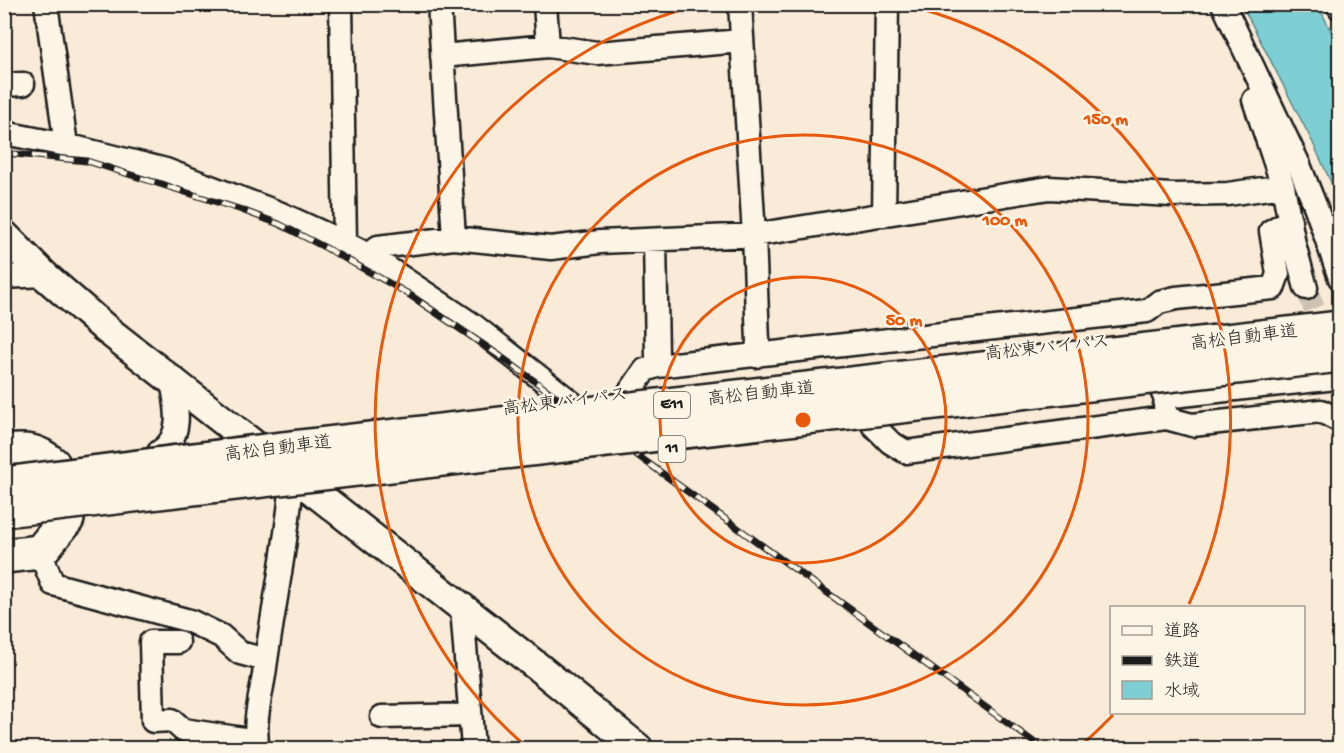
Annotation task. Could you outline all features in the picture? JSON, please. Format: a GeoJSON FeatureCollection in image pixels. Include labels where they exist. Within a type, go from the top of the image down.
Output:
{"type":"FeatureCollection","features":[{"type":"Feature","properties":{"kind":"highway","name":"高松東バイパス"},"geometry":{"type":"LineString","coordinates":[[4,470],[627,396],[1148,324],[1340,315]]}},
{"type":"Feature","properties":{"kind":"highway","name":"高松自動車道"},"geometry":{"type":"LineString","coordinates":[[4,484],[273,450],[1340,328]]}},
{"type":"Feature","properties":{"kind":"highway","name":"高松自動車道"},"geometry":{"type":"LineString","coordinates":[[4,510],[1340,356]]}},
{"type":"Feature","properties":{"kind":"highway","name":"11"},"geometry":{"type":"LineString","coordinates":[[4,526],[873,425],[1165,405],[1340,372]]}},
{"type":"Feature","properties":{"kind":"highway"},"geometry":{"type":"LineString","coordinates":[[4,452],[25,450],[35,452],[53,464]]}},
{"type":"Feature","properties":{"kind":"highway"},"geometry":{"type":"LineString","coordinates":[[4,556],[40,552],[67,519]]}},
{"type":"Feature","properties":{"kind":"street"},"geometry":{"type":"LineString","coordinates":[[46,4],[66,145]]}},
{"type":"Feature","properties":{"kind":"street"},"geometry":{"type":"LineString","coordinates":[[341,4],[345,243]]}},
{"type":"Feature","properties":{"kind":"street"},"geometry":{"type":"LineString","coordinates":[[439,4],[454,238]]}},
{"type":"Feature","properties":{"kind":"street"},"geometry":{"type":"LineString","coordinates":[[545,4],[548,46]]}},
{"type":"Feature","properties":{"kind":"street"},"geometry":{"type":"LineString","coordinates":[[740,4],[754,235],[758,342],[756,356]]}},
{"type":"Feature","properties":{"kind":"street"},"geometry":{"type":"LineString","coordinates":[[884,215],[887,4]]}},
{"type":"Feature","properties":{"kind":"street"},"geometry":{"type":"LineString","coordinates":[[1222,4],[1299,165],[1340,278]]}},
{"type":"Feature","properties":{"kind":"street"},"geometry":{"type":"LineString","coordinates":[[442,56],[548,46],[597,53],[742,40]]}},
{"type":"Feature","properties":{"kind":"street"},"geometry":{"type":"LineString","coordinates":[[1252,70],[1249,87],[1283,186],[1306,288]]}},
{"type":"Feature","properties":{"kind":"street"},"geometry":{"type":"LineString","coordinates":[[4,133],[66,145],[166,170],[279,213],[345,243],[368,255],[473,325],[571,402]]}},
{"type":"Feature","properties":{"kind":"street"},"geometry":{"type":"LineString","coordinates":[[368,255],[378,247],[454,238],[551,248],[600,242],[754,235],[1049,188],[1172,195],[1228,194],[1283,186]]}},
{"type":"Feature","properties":{"kind":"street"},"geometry":{"type":"LineString","coordinates":[[627,396],[645,370],[657,366],[1148,324],[1160,302],[1176,298],[1273,288],[1278,273],[1271,231],[1290,220]]}},
{"type":"Feature","properties":{"kind":"street"},"geometry":{"type":"LineString","coordinates":[[4,235],[44,275],[105,329],[247,440],[300,491],[462,608],[638,748]]}},
{"type":"Feature","properties":{"kind":"street"},"geometry":{"type":"LineString","coordinates":[[655,240],[657,357]]}},
{"type":"Feature","properties":{"kind":"street"},"geometry":{"type":"LineString","coordinates":[[4,277],[44,275]]}},
{"type":"Feature","properties":{"kind":"street"},"geometry":{"type":"LineString","coordinates":[[159,452],[169,446],[178,422],[172,382]]}},
{"type":"Feature","properties":{"kind":"street"},"geometry":{"type":"LineString","coordinates":[[1165,405],[1192,425],[1322,411],[1340,421]]}},
{"type":"Feature","properties":{"kind":"street"},"geometry":{"type":"LineString","coordinates":[[178,642],[151,642],[153,721],[172,720],[183,730],[257,745],[257,720],[288,528],[300,491]]}},
{"type":"Feature","properties":{"kind":"street"},"geometry":{"type":"LineString","coordinates":[[40,552],[53,584],[190,621],[221,636],[240,653],[266,660]]}},
{"type":"Feature","properties":{"kind":"street"},"geometry":{"type":"LineString","coordinates":[[462,608],[473,748]]}},
{"type":"Feature","properties":{"kind":"street"},"geometry":{"type":"LineString","coordinates":[[382,717],[470,715]]}},
{"type":"Feature","properties":{"kind":"water"},"geometry":{"type":"Polygon","coordinates":[[[1242,5],[1318,5],[1339,47],[1339,200],[1313,143],[1242,5]]]}},
{"type":"Feature","properties":{"kind":"tunnel"},"geometry":{"type":"LineString","coordinates":[[1306,288],[1328,342]]}},
{"type":"Feature","properties":{"kind":"railway"},"geometry":{"type":"LineString","coordinates":[[4,153],[87,161],[239,209],[279,224],[407,293],[500,356],[1042,748]]}}]}
